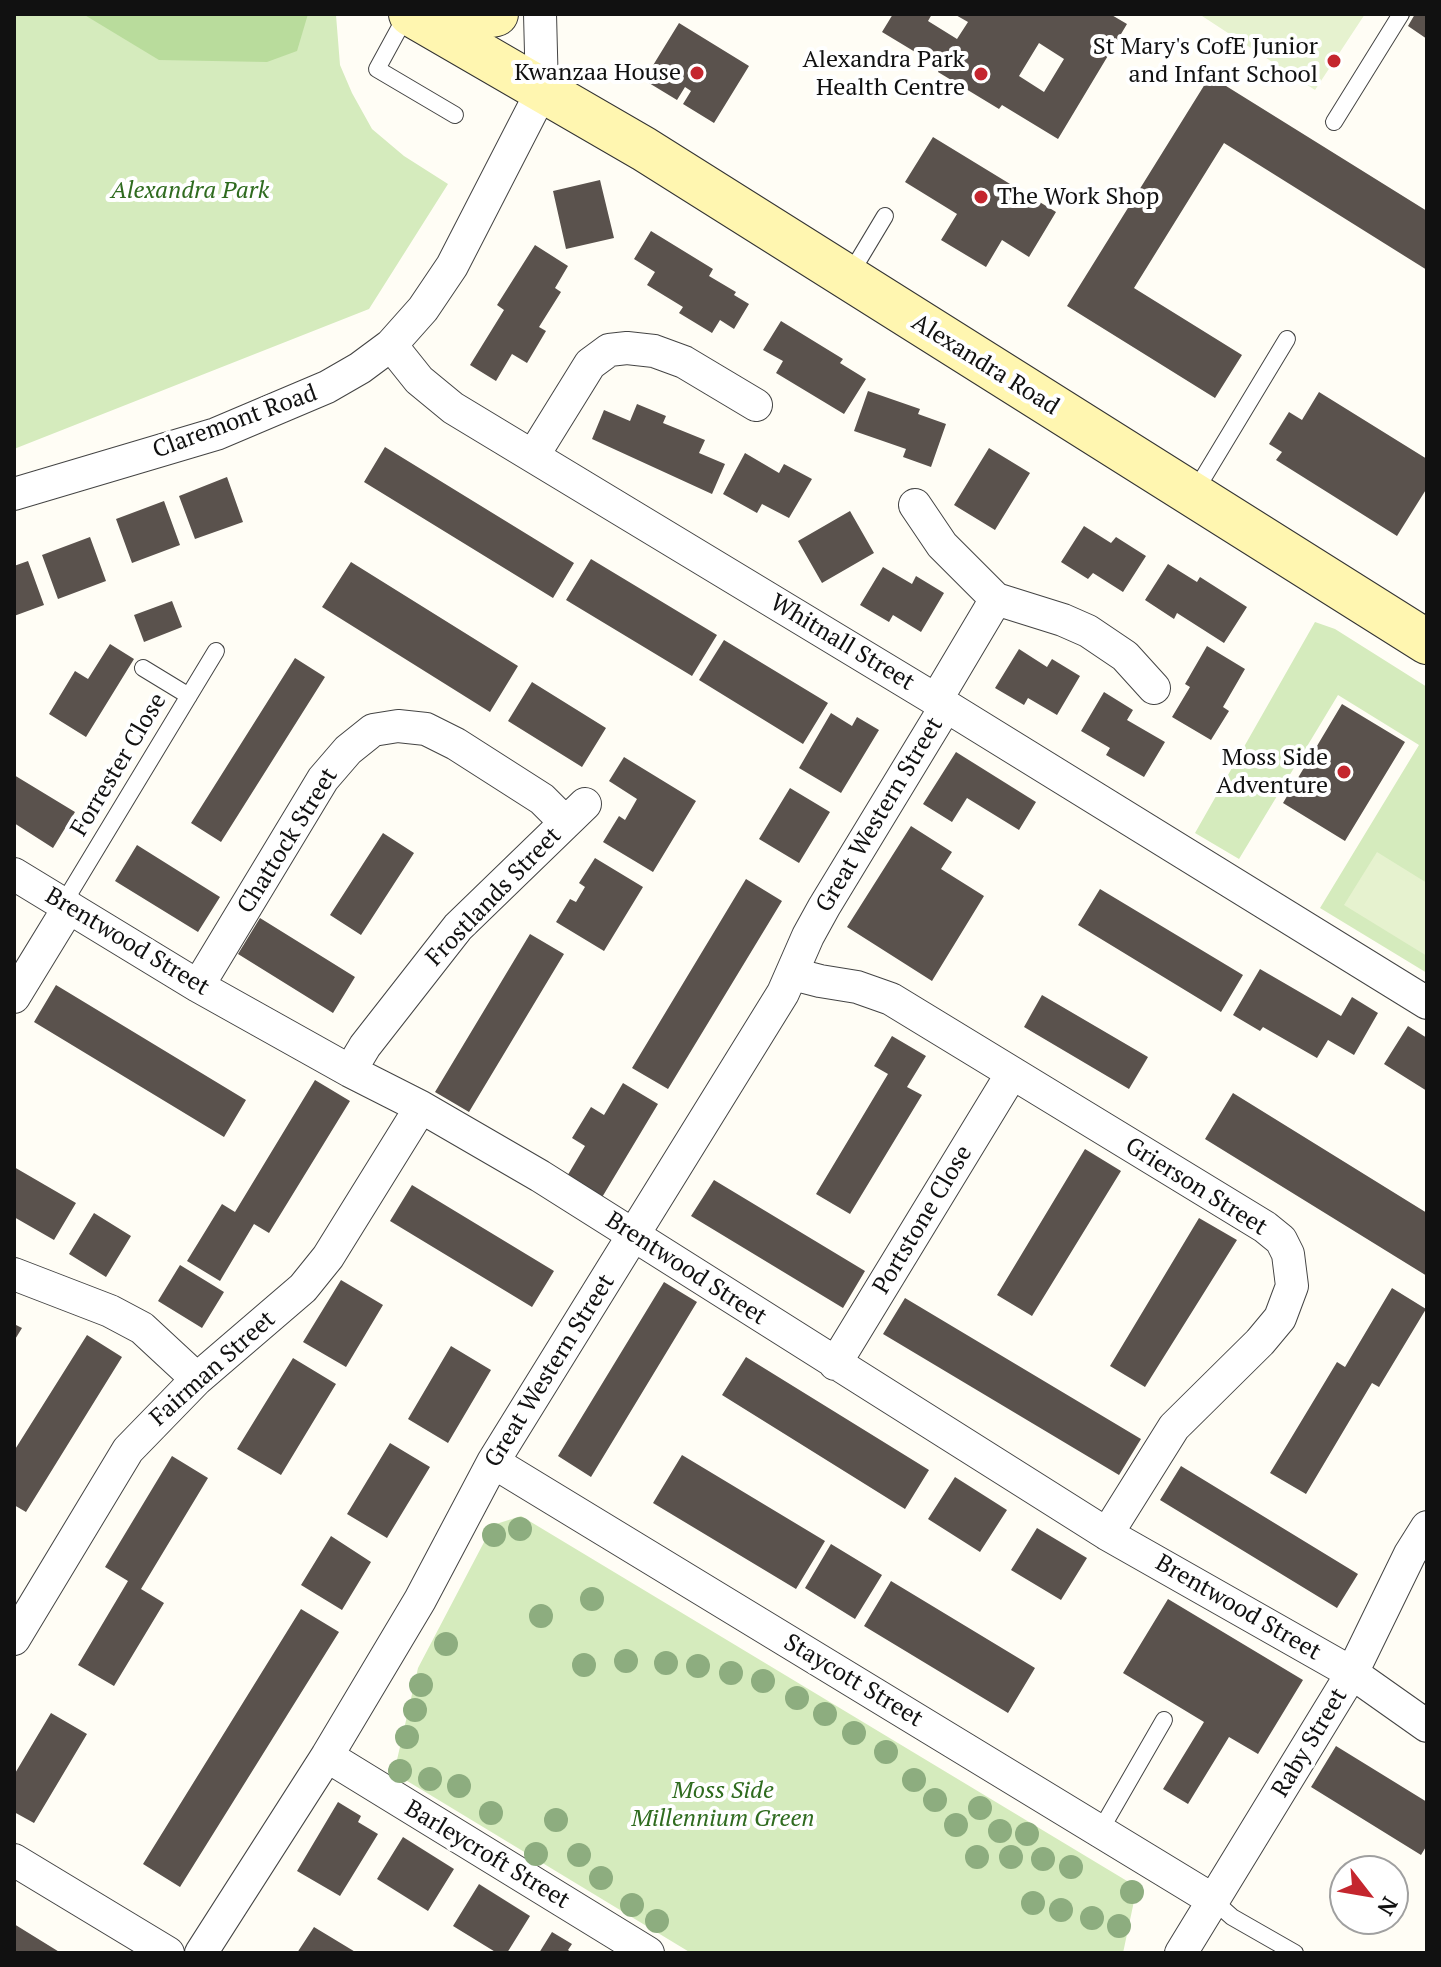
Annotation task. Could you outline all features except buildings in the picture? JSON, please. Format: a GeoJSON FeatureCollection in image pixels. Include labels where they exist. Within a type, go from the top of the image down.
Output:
{"type":"FeatureCollection","features":[{"type":"Feature","properties":{"kind":"street"},"geometry":{"type":"LineString","coordinates":[[412,16],[452,22],[496,14]]}},
{"type":"Feature","properties":{"kind":"street"},"geometry":{"type":"LineString","coordinates":[[540,14],[542,91]]}},
{"type":"Feature","properties":{"kind":"street","name":"Alexandra Road"},"geometry":{"type":"LineString","coordinates":[[412,16],[644,149],[1193,494],[1423,630]]}},
{"type":"Feature","properties":{"kind":"street","name":"Claremont Road"},"geometry":{"type":"LineString","coordinates":[[14,494],[229,429],[327,387],[391,345],[423,309],[452,266],[542,91]]}},
{"type":"Feature","properties":{"kind":"street","name":"Whitnall Street"},"geometry":{"type":"LineString","coordinates":[[391,345],[419,380],[453,408],[941,703],[1427,1003]]}},
{"type":"Feature","properties":{"kind":"street"},"geometry":{"type":"LineString","coordinates":[[533,456],[590,364],[609,350],[654,351],[684,362],[756,405]]}},
{"type":"Feature","properties":{"kind":"street"},"geometry":{"type":"LineString","coordinates":[[915,505],[942,545],[996,599],[1088,631],[1125,656],[1154,688]]}},
{"type":"Feature","properties":{"kind":"street","name":"Great Western Street"},"geometry":{"type":"LineString","coordinates":[[201,1953],[327,1756],[420,1600],[493,1462],[793,974],[808,936],[941,703],[996,599]]}},
{"type":"Feature","properties":{"kind":"street","name":"Chattock Street"},"geometry":{"type":"LineString","coordinates":[[198,986],[323,779],[348,750],[373,730],[398,726],[426,729],[542,799],[575,813]]}},
{"type":"Feature","properties":{"kind":"street","name":"Frostlands Street"},"geometry":{"type":"LineString","coordinates":[[350,1071],[365,1046],[458,927],[575,813]]}},
{"type":"Feature","properties":{"kind":"street","name":"Brentwood Street"},"geometry":{"type":"LineString","coordinates":[[14,874],[198,986],[421,1107],[540,1176],[1107,1534],[1352,1673],[1427,1726]]}},
{"type":"Feature","properties":{"kind":"street"},"geometry":{"type":"LineString","coordinates":[[14,997],[66,906]]}},
{"type":"Feature","properties":{"kind":"street","name":"Grierson Street"},"geometry":{"type":"LineString","coordinates":[[793,974],[857,987],[891,999],[1011,1075],[1265,1227],[1281,1240],[1288,1254],[1292,1286],[1280,1318],[1174,1427],[1107,1534]]}},
{"type":"Feature","properties":{"kind":"street","name":"Portstone Close"},"geometry":{"type":"LineString","coordinates":[[835,1364],[1011,1075]]}},
{"type":"Feature","properties":{"kind":"street","name":"Fairman Street"},"geometry":{"type":"LineString","coordinates":[[14,1639],[128,1450],[197,1379],[303,1288],[328,1257],[421,1107]]}},
{"type":"Feature","properties":{"kind":"street"},"geometry":{"type":"LineString","coordinates":[[14,1274],[110,1311],[142,1328],[197,1379]]}},
{"type":"Feature","properties":{"kind":"street","name":"Staycott Street"},"geometry":{"type":"LineString","coordinates":[[493,1462],[1213,1900]]}},
{"type":"Feature","properties":{"kind":"street","name":"Raby Street"},"geometry":{"type":"LineString","coordinates":[[1181,1953],[1352,1673],[1410,1554],[1427,1527]]}},
{"type":"Feature","properties":{"kind":"street","name":"Barleycroft Street"},"geometry":{"type":"LineString","coordinates":[[327,1756],[648,1953]]}},
{"type":"Feature","properties":{"kind":"street"},"geometry":{"type":"LineString","coordinates":[[14,1860],[168,1953]]}},
{"type":"Feature","properties":{"kind":"lane"},"geometry":{"type":"LineString","coordinates":[[1334,122],[1401,14]]}},
{"type":"Feature","properties":{"kind":"lane"},"geometry":{"type":"LineString","coordinates":[[412,16],[377,69],[455,115]]}},
{"type":"Feature","properties":{"kind":"lane"},"geometry":{"type":"LineString","coordinates":[[848,278],[885,216]]}},
{"type":"Feature","properties":{"kind":"lane"},"geometry":{"type":"LineString","coordinates":[[1193,494],[1287,339]]}},
{"type":"Feature","properties":{"kind":"lane","name":"Forrester Close"},"geometry":{"type":"LineString","coordinates":[[66,906],[216,651]]}},
{"type":"Feature","properties":{"kind":"lane"},"geometry":{"type":"LineString","coordinates":[[143,668],[189,696]]}},
{"type":"Feature","properties":{"kind":"lane"},"geometry":{"type":"LineString","coordinates":[[1100,1831],[1164,1720]]}},
{"type":"Feature","properties":{"kind":"lane"},"geometry":{"type":"LineString","coordinates":[[1213,1900],[1232,1917],[1295,1953]]}},
{"type":"Feature","properties":{"kind":"green space","name":"Alexandra Park"},"geometry":{"type":"Polygon","coordinates":[[[14,14],[336,15],[340,65],[372,129],[404,156],[448,184],[369,309],[14,449],[14,14]]]}},
{"type":"Feature","properties":{"kind":"green space"},"geometry":{"type":"Polygon","coordinates":[[[83,14],[308,14],[297,51],[267,62],[159,60],[83,14]]]}},
{"type":"Feature","properties":{"kind":"green space"},"geometry":{"type":"Polygon","coordinates":[[[1199,14],[1365,14],[1315,90],[1199,14]]]}},
{"type":"Feature","properties":{"kind":"green space"},"geometry":{"type":"Polygon","coordinates":[[[1315,622],[1335,629],[1427,687],[1427,973],[1320,908],[1419,745],[1338,695],[1239,859],[1195,833],[1315,622]]]}},
{"type":"Feature","properties":{"kind":"green space"},"geometry":{"type":"Polygon","coordinates":[[[1377,852],[1427,883],[1427,956],[1344,905],[1377,852]]]}},
{"type":"Feature","properties":{"kind":"green space","name":"Moss Side Millennium Green"},"geometry":{"type":"Polygon","coordinates":[[[521,1516],[1137,1887],[1123,1953],[691,1953],[394,1773],[418,1668],[493,1525],[521,1516]]]}},
{"type":"Feature","properties":{"kind":"place","name":"St Mary's CofE Junior and Infant School"},"geometry":{"type":"Point","coordinates":[1334,61]}},
{"type":"Feature","properties":{"kind":"place","name":"Kwanzaa House"},"geometry":{"type":"Point","coordinates":[697,73]}},
{"type":"Feature","properties":{"kind":"place","name":"Alexandra Park Health Centre"},"geometry":{"type":"Point","coordinates":[981,74]}},
{"type":"Feature","properties":{"kind":"place","name":"The Work Shop"},"geometry":{"type":"Point","coordinates":[981,197]}},
{"type":"Feature","properties":{"kind":"place","name":"Moss Side Adventure"},"geometry":{"type":"Point","coordinates":[1344,772]}}]}
